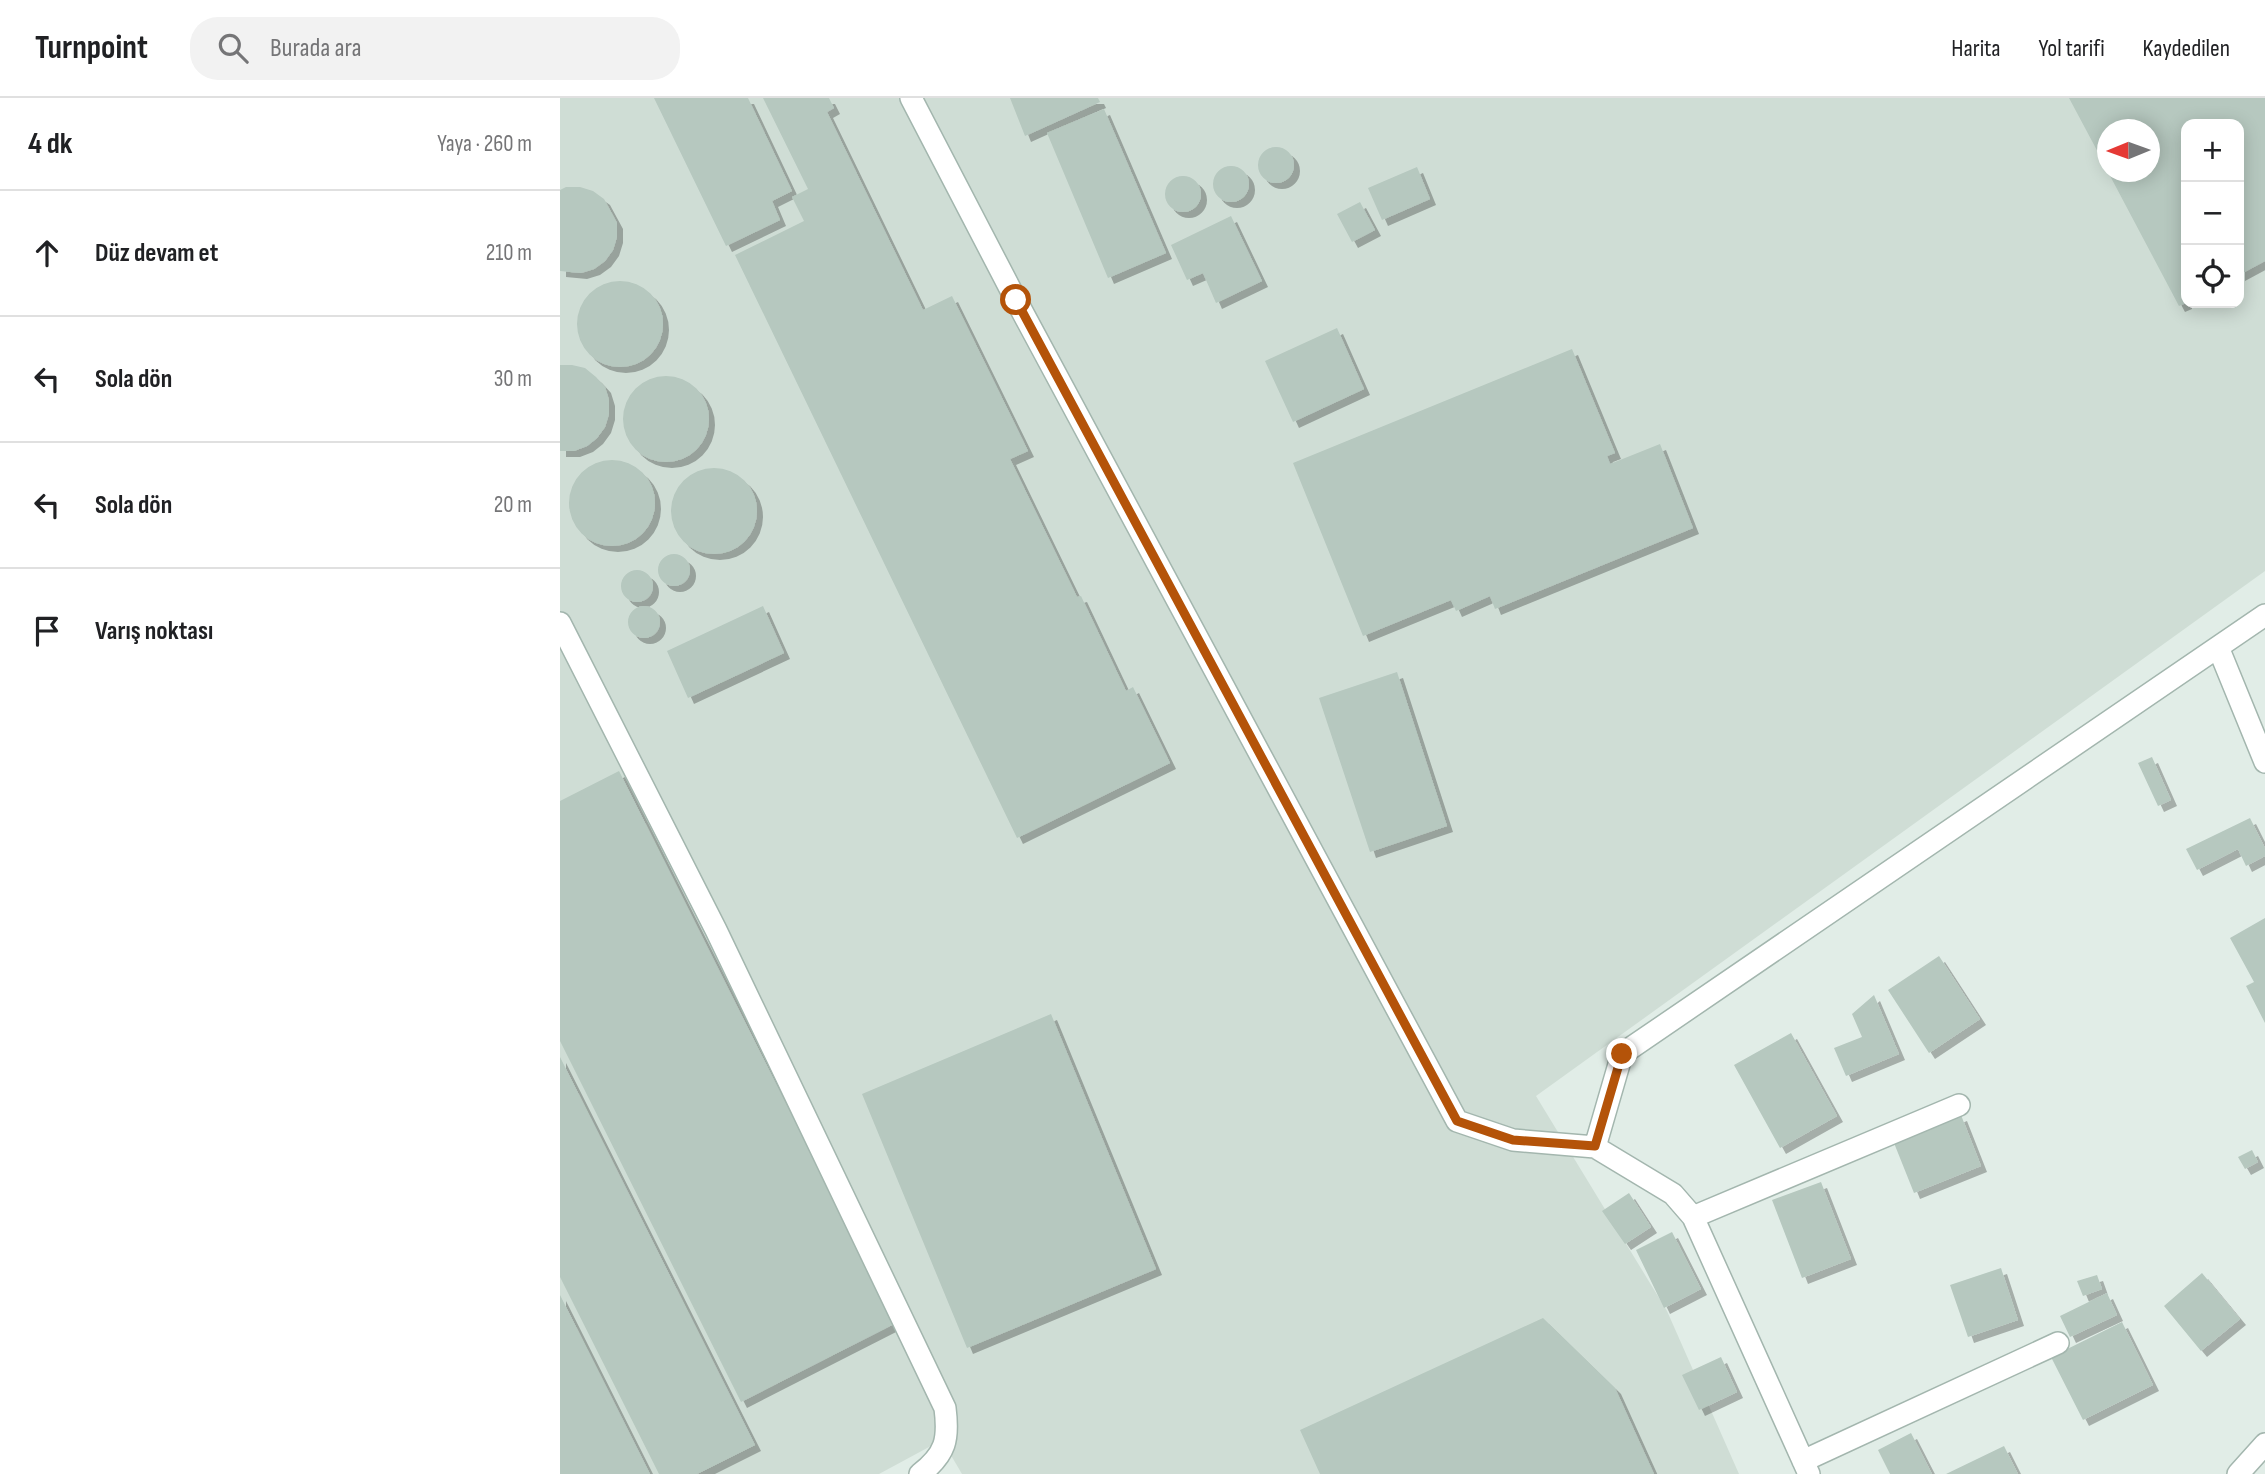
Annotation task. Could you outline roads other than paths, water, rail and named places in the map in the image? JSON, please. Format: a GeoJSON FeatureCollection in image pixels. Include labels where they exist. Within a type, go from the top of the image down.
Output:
{"type":"FeatureCollection","features":[{"type":"Feature","properties":{"kind":"street"},"geometry":{"type":"LineString","coordinates":[[911,98],[1016,300],[1457,1121],[1513,1140],[1595,1146],[1673,1194],[1693,1217],[1806,1467],[2057,1343]]}},
{"type":"Feature","properties":{"kind":"street"},"geometry":{"type":"LineString","coordinates":[[1595,1146],[1622,1054],[2265,615]]}},
{"type":"Feature","properties":{"kind":"street"},"geometry":{"type":"LineString","coordinates":[[560,622],[716,930],[946,1408],[948,1433],[943,1450],[920,1474]]}},
{"type":"Feature","properties":{"kind":"street"},"geometry":{"type":"LineString","coordinates":[[2218,647],[2265,762]]}},
{"type":"Feature","properties":{"kind":"street"},"geometry":{"type":"LineString","coordinates":[[1693,1217],[1959,1105]]}},
{"type":"Feature","properties":{"kind":"street"},"geometry":{"type":"LineString","coordinates":[[2238,1474],[2265,1444]]}}]}
